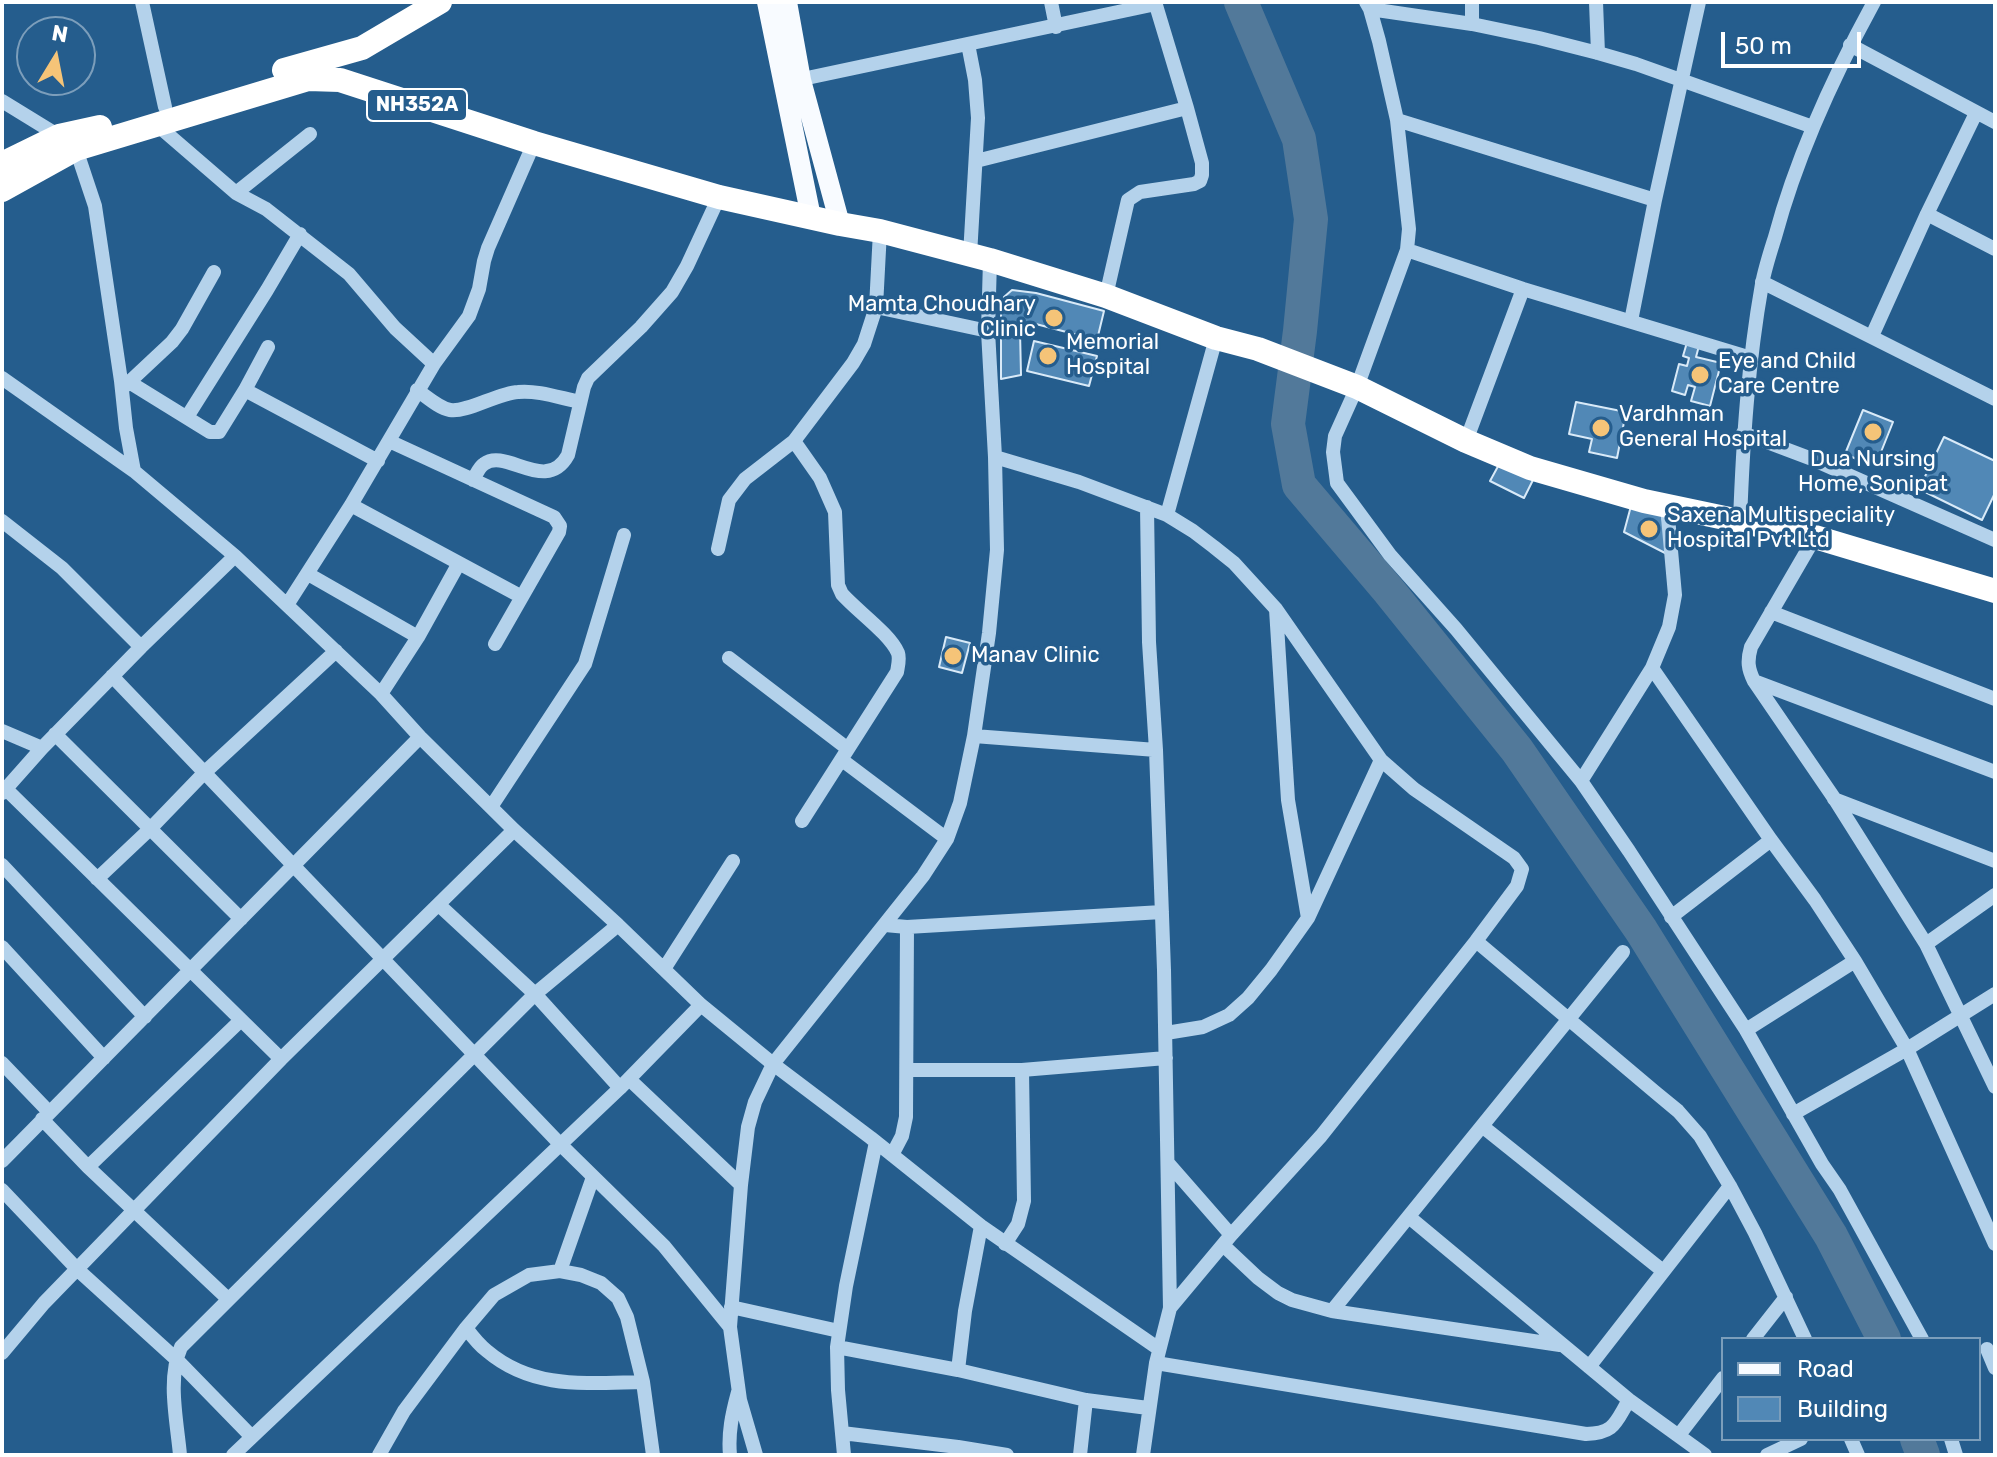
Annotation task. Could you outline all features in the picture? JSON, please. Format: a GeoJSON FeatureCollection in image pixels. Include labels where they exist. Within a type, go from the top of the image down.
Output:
{"type":"FeatureCollection","features":[{"type":"Feature","properties":{"kind":"highway"},"geometry":{"type":"LineString","coordinates":[[160,116],[362,48],[440,2]]}},
{"type":"Feature","properties":{"kind":"highway","name":"NH352A"},"geometry":{"type":"LineString","coordinates":[[2,190],[68,142],[308,79],[340,80],[534,143],[719,197],[880,231],[1106,296],[1347,383],[1466,441],[1530,468],[1644,501],[1815,537],[1995,591]]}},
{"type":"Feature","properties":{"kind":"highway"},"geometry":{"type":"LineString","coordinates":[[2,164],[68,142]]}},
{"type":"Feature","properties":{"kind":"main road"},"geometry":{"type":"LineString","coordinates":[[784,2],[811,217]]}},
{"type":"Feature","properties":{"kind":"main road"},"geometry":{"type":"LineString","coordinates":[[793,81],[840,224]]}},
{"type":"Feature","properties":{"kind":"street"},"geometry":{"type":"LineString","coordinates":[[142,2],[160,116],[236,193],[266,209],[349,274],[395,328],[434,364]]}},
{"type":"Feature","properties":{"kind":"street"},"geometry":{"type":"LineString","coordinates":[[1051,2],[1056,27]]}},
{"type":"Feature","properties":{"kind":"street"},"geometry":{"type":"LineString","coordinates":[[1472,2],[1472,24]]}},
{"type":"Feature","properties":{"kind":"street"},"geometry":{"type":"LineString","coordinates":[[1596,2],[1598,53]]}},
{"type":"Feature","properties":{"kind":"street"},"geometry":{"type":"LineString","coordinates":[[1631,321],[1699,2]]}},
{"type":"Feature","properties":{"kind":"street"},"geometry":{"type":"LineString","coordinates":[[1740,521],[1743,433],[1762,282],[1787,193],[1813,127],[1850,45],[1874,2]]}},
{"type":"Feature","properties":{"kind":"street"},"geometry":{"type":"LineString","coordinates":[[793,81],[1056,27],[1156,3],[1202,163],[1202,175],[1200,181],[1194,184],[1140,192],[1128,200],[1106,296]]}},
{"type":"Feature","properties":{"kind":"street"},"geometry":{"type":"LineString","coordinates":[[1813,127],[1598,53],[1472,24],[1368,5],[1397,120],[1409,229],[1407,250],[1347,383],[1333,452],[1337,483],[1390,555],[1456,629],[1581,781],[1629,851],[1746,1030],[1840,1190],[1921,1337]]}},
{"type":"Feature","properties":{"kind":"street"},"geometry":{"type":"LineString","coordinates":[[756,1455],[738,1391],[730,1327],[741,1185],[748,1127],[755,1102],[773,1064],[923,876],[947,839],[960,803],[974,736],[997,550],[988,331],[980,258],[977,98],[968,44]]}},
{"type":"Feature","properties":{"kind":"street"},"geometry":{"type":"LineString","coordinates":[[1850,45],[1995,122]]}},
{"type":"Feature","properties":{"kind":"street"},"geometry":{"type":"LineString","coordinates":[[2,101],[68,142],[95,206],[125,386],[126,428],[134,471]]}},
{"type":"Feature","properties":{"kind":"street"},"geometry":{"type":"LineString","coordinates":[[976,161],[1187,108]]}},
{"type":"Feature","properties":{"kind":"street"},"geometry":{"type":"LineString","coordinates":[[1872,336],[1976,113]]}},
{"type":"Feature","properties":{"kind":"street"},"geometry":{"type":"LineString","coordinates":[[1397,120],[1655,200]]}},
{"type":"Feature","properties":{"kind":"street"},"geometry":{"type":"LineString","coordinates":[[236,193],[310,134]]}},
{"type":"Feature","properties":{"kind":"street"},"geometry":{"type":"LineString","coordinates":[[287,605],[378,461],[417,390],[469,316],[488,248],[534,143]]}},
{"type":"Feature","properties":{"kind":"street"},"geometry":{"type":"LineString","coordinates":[[473,480],[482,466],[495,459],[534,470],[556,469],[563,464],[568,455],[584,387],[594,370],[641,327],[672,292],[719,197]]}},
{"type":"Feature","properties":{"kind":"street"},"geometry":{"type":"LineString","coordinates":[[1927,214],[1995,249]]}},
{"type":"Feature","properties":{"kind":"street"},"geometry":{"type":"LineString","coordinates":[[718,549],[733,494],[745,479],[794,441],[864,344],[876,307],[880,231]]}},
{"type":"Feature","properties":{"kind":"street"},"geometry":{"type":"LineString","coordinates":[[187,417],[300,234]]}},
{"type":"Feature","properties":{"kind":"street"},"geometry":{"type":"LineString","coordinates":[[1407,250],[1523,289],[1751,358]]}},
{"type":"Feature","properties":{"kind":"street"},"geometry":{"type":"LineString","coordinates":[[125,386],[172,342],[214,272]]}},
{"type":"Feature","properties":{"kind":"street"},"geometry":{"type":"LineString","coordinates":[[1762,282],[1995,399]]}},
{"type":"Feature","properties":{"kind":"street"},"geometry":{"type":"LineString","coordinates":[[1466,441],[1523,289]]}},
{"type":"Feature","properties":{"kind":"street"},"geometry":{"type":"LineString","coordinates":[[876,307],[988,331]]}},
{"type":"Feature","properties":{"kind":"street"},"geometry":{"type":"LineString","coordinates":[[1167,515],[1216,338]]}},
{"type":"Feature","properties":{"kind":"street"},"geometry":{"type":"LineString","coordinates":[[125,386],[210,432],[219,432],[268,347]]}},
{"type":"Feature","properties":{"kind":"street"},"geometry":{"type":"LineString","coordinates":[[2,378],[134,471],[235,556],[381,694],[514,830],[701,1005],[981,1226],[1157,1356],[1586,1434],[1607,1432],[1629,1400]]}},
{"type":"Feature","properties":{"kind":"street"},"geometry":{"type":"LineString","coordinates":[[245,390],[378,461]]}},
{"type":"Feature","properties":{"kind":"street"},"geometry":{"type":"LineString","coordinates":[[417,390],[450,410],[521,391],[580,402]]}},
{"type":"Feature","properties":{"kind":"street"},"geometry":{"type":"LineString","coordinates":[[1743,433],[1812,459],[1995,540]]}},
{"type":"Feature","properties":{"kind":"street"},"geometry":{"type":"LineString","coordinates":[[389,441],[558,521],[559,532],[495,644]]}},
{"type":"Feature","properties":{"kind":"street"},"geometry":{"type":"LineString","coordinates":[[794,441],[820,478],[835,512],[838,585],[842,594],[891,642],[899,655],[897,672],[802,821]]}},
{"type":"Feature","properties":{"kind":"street"},"geometry":{"type":"LineString","coordinates":[[995,457],[1079,482],[1147,507],[1193,531],[1234,563],[1276,609],[1381,760],[1414,789],[1520,865],[1517,886],[1476,941],[1321,1136],[1170,1308]]}},
{"type":"Feature","properties":{"kind":"street"},"geometry":{"type":"LineString","coordinates":[[351,505],[522,597]]}},
{"type":"Feature","properties":{"kind":"street"},"geometry":{"type":"LineString","coordinates":[[1581,781],[1652,668],[1669,627],[1675,595],[1667,506]]}},
{"type":"Feature","properties":{"kind":"street"},"geometry":{"type":"LineString","coordinates":[[1143,1455],[1157,1356],[1170,1308],[1166,1033],[1149,642],[1147,507]]}},
{"type":"Feature","properties":{"kind":"street"},"geometry":{"type":"LineString","coordinates":[[2,521],[62,568],[141,647]]}},
{"type":"Feature","properties":{"kind":"street"},"geometry":{"type":"LineString","coordinates":[[491,807],[585,664],[624,535]]}},
{"type":"Feature","properties":{"kind":"street"},"geometry":{"type":"LineString","coordinates":[[1815,537],[1751,647],[1749,670],[1926,944],[1995,1087]]}},
{"type":"Feature","properties":{"kind":"street"},"geometry":{"type":"LineString","coordinates":[[235,556],[112,676],[4,791],[281,1059]]}},
{"type":"Feature","properties":{"kind":"street"},"geometry":{"type":"LineString","coordinates":[[381,694],[418,637],[459,563]]}},
{"type":"Feature","properties":{"kind":"street"},"geometry":{"type":"LineString","coordinates":[[308,574],[418,637]]}},
{"type":"Feature","properties":{"kind":"street"},"geometry":{"type":"LineString","coordinates":[[1276,609],[1288,800],[1308,918]]}},
{"type":"Feature","properties":{"kind":"street"},"geometry":{"type":"LineString","coordinates":[[1771,612],[1995,699]]}},
{"type":"Feature","properties":{"kind":"street"},"geometry":{"type":"LineString","coordinates":[[97,879],[204,773],[336,651]]}},
{"type":"Feature","properties":{"kind":"street"},"geometry":{"type":"LineString","coordinates":[[729,658],[947,839]]}},
{"type":"Feature","properties":{"kind":"street"},"geometry":{"type":"LineString","coordinates":[[1652,668],[1855,961],[1907,1049],[1995,1244]]}},
{"type":"Feature","properties":{"kind":"street"},"geometry":{"type":"LineString","coordinates":[[112,676],[560,1144],[664,1246],[730,1327]]}},
{"type":"Feature","properties":{"kind":"street"},"geometry":{"type":"LineString","coordinates":[[1754,681],[1995,772]]}},
{"type":"Feature","properties":{"kind":"street"},"geometry":{"type":"LineString","coordinates":[[2,731],[42,748]]}},
{"type":"Feature","properties":{"kind":"street"},"geometry":{"type":"LineString","coordinates":[[55,734],[241,919]]}},
{"type":"Feature","properties":{"kind":"street"},"geometry":{"type":"LineString","coordinates":[[974,736],[1156,750]]}},
{"type":"Feature","properties":{"kind":"street"},"geometry":{"type":"LineString","coordinates":[[2,1161],[420,737]]}},
{"type":"Feature","properties":{"kind":"street"},"geometry":{"type":"LineString","coordinates":[[1166,1033],[1203,1027],[1229,1015],[1248,998],[1308,918],[1381,760]]}},
{"type":"Feature","properties":{"kind":"street"},"geometry":{"type":"LineString","coordinates":[[1834,798],[1995,861]]}},
{"type":"Feature","properties":{"kind":"street"},"geometry":{"type":"LineString","coordinates":[[2,1353],[44,1303],[281,1059],[514,830]]}},
{"type":"Feature","properties":{"kind":"street"},"geometry":{"type":"LineString","coordinates":[[1671,917],[1771,840]]}},
{"type":"Feature","properties":{"kind":"street"},"geometry":{"type":"LineString","coordinates":[[664,969],[733,861]]}},
{"type":"Feature","properties":{"kind":"street"},"geometry":{"type":"LineString","coordinates":[[2,865],[145,1017]]}},
{"type":"Feature","properties":{"kind":"street"},"geometry":{"type":"LineString","coordinates":[[1926,944],[1995,895]]}},
{"type":"Feature","properties":{"kind":"street"},"geometry":{"type":"LineString","coordinates":[[439,905],[535,994],[625,1084],[741,1185]]}},
{"type":"Feature","properties":{"kind":"street"},"geometry":{"type":"LineString","coordinates":[[885,925],[907,927],[1162,912]]}},
{"type":"Feature","properties":{"kind":"street"},"geometry":{"type":"LineString","coordinates":[[180,1455],[173,1373],[181,1347],[535,994],[618,925]]}},
{"type":"Feature","properties":{"kind":"street"},"geometry":{"type":"LineString","coordinates":[[892,1155],[905,1126],[907,927]]}},
{"type":"Feature","properties":{"kind":"street"},"geometry":{"type":"LineString","coordinates":[[1476,941],[1678,1111],[1700,1136],[1755,1233],[1804,1337]]}},
{"type":"Feature","properties":{"kind":"street"},"geometry":{"type":"LineString","coordinates":[[2,947],[104,1058]]}},
{"type":"Feature","properties":{"kind":"street"},"geometry":{"type":"LineString","coordinates":[[1332,1311],[1623,952]]}},
{"type":"Feature","properties":{"kind":"street"},"geometry":{"type":"LineString","coordinates":[[1746,1030],[1855,961]]}},
{"type":"Feature","properties":{"kind":"street"},"geometry":{"type":"LineString","coordinates":[[1793,1114],[1995,994]]}},
{"type":"Feature","properties":{"kind":"street"},"geometry":{"type":"LineString","coordinates":[[233,1455],[625,1084],[701,1005]]}},
{"type":"Feature","properties":{"kind":"street"},"geometry":{"type":"LineString","coordinates":[[88,1167],[240,1021]]}},
{"type":"Feature","properties":{"kind":"street"},"geometry":{"type":"LineString","coordinates":[[907,1070],[1022,1070],[1166,1058]]}},
{"type":"Feature","properties":{"kind":"street"},"geometry":{"type":"LineString","coordinates":[[2,1063],[88,1167],[228,1299]]}},
{"type":"Feature","properties":{"kind":"street"},"geometry":{"type":"LineString","coordinates":[[1005,1244],[1018,1224],[1024,1201],[1022,1070]]}},
{"type":"Feature","properties":{"kind":"street"},"geometry":{"type":"LineString","coordinates":[[1482,1126],[1663,1271]]}},
{"type":"Feature","properties":{"kind":"street"},"geometry":{"type":"LineString","coordinates":[[844,1455],[837,1347],[876,1142]]}},
{"type":"Feature","properties":{"kind":"street"},"geometry":{"type":"LineString","coordinates":[[1168,1163],[1258,1278],[1292,1300],[1332,1311],[1561,1345]]}},
{"type":"Feature","properties":{"kind":"street"},"geometry":{"type":"LineString","coordinates":[[560,1271],[593,1177]]}},
{"type":"Feature","properties":{"kind":"street"},"geometry":{"type":"LineString","coordinates":[[1589,1367],[1730,1186]]}},
{"type":"Feature","properties":{"kind":"street"},"geometry":{"type":"LineString","coordinates":[[2,1190],[78,1270],[176,1359],[252,1437]]}},
{"type":"Feature","properties":{"kind":"street"},"geometry":{"type":"LineString","coordinates":[[1409,1217],[1629,1400],[1705,1455]]}},
{"type":"Feature","properties":{"kind":"street"},"geometry":{"type":"LineString","coordinates":[[958,1370],[981,1226]]}},
{"type":"Feature","properties":{"kind":"street"},"geometry":{"type":"LineString","coordinates":[[379,1455],[404,1411],[494,1295],[529,1275],[560,1271],[601,1283],[618,1298],[627,1317],[643,1382],[653,1455]]}},
{"type":"Feature","properties":{"kind":"street"},"geometry":{"type":"LineString","coordinates":[[1755,1337],[1786,1297]]}},
{"type":"Feature","properties":{"kind":"street"},"geometry":{"type":"LineString","coordinates":[[731,1307],[839,1331]]}},
{"type":"Feature","properties":{"kind":"street"},"geometry":{"type":"LineString","coordinates":[[466,1328],[486,1351],[512,1369],[538,1379],[573,1384],[643,1382]]}},
{"type":"Feature","properties":{"kind":"street"},"geometry":{"type":"LineString","coordinates":[[837,1347],[958,1370],[1086,1400],[1148,1408]]}},
{"type":"Feature","properties":{"kind":"street"},"geometry":{"type":"LineString","coordinates":[[1987,1349],[1995,1368]]}},
{"type":"Feature","properties":{"kind":"street"},"geometry":{"type":"LineString","coordinates":[[1679,1435],[1721,1381]]}},
{"type":"Feature","properties":{"kind":"street"},"geometry":{"type":"LineString","coordinates":[[730,1455],[730,1423],[738,1391]]}},
{"type":"Feature","properties":{"kind":"street"},"geometry":{"type":"LineString","coordinates":[[1080,1455],[1086,1400]]}},
{"type":"Feature","properties":{"kind":"street"},"geometry":{"type":"LineString","coordinates":[[842,1433],[1007,1455]]}},
{"type":"Feature","properties":{"kind":"street"},"geometry":{"type":"LineString","coordinates":[[1767,1455],[1797,1441]]}},
{"type":"Feature","properties":{"kind":"building"},"geometry":{"type":"Polygon","coordinates":[[[1012,290],[1036,293],[1104,311],[1097,340],[1032,323],[1023,326],[1020,331],[1021,375],[1001,379],[1001,313],[1004,297],[1012,290]]]}},
{"type":"Feature","properties":{"kind":"building"},"geometry":{"type":"Polygon","coordinates":[[[1688,339],[1700,342],[1696,357],[1721,363],[1710,406],[1691,401],[1695,387],[1688,385],[1685,395],[1672,391],[1679,364],[1687,366],[1689,358],[1683,356],[1688,339]]]}},
{"type":"Feature","properties":{"kind":"building"},"geometry":{"type":"Polygon","coordinates":[[[1034,341],[1097,356],[1089,386],[1027,371],[1034,341]]]}},
{"type":"Feature","properties":{"kind":"building"},"geometry":{"type":"Polygon","coordinates":[[[1576,402],[1626,412],[1617,458],[1589,452],[1592,439],[1569,434],[1576,402]]]}},
{"type":"Feature","properties":{"kind":"building"},"geometry":{"type":"Polygon","coordinates":[[[1863,410],[1893,422],[1875,467],[1845,454],[1863,410]]]}},
{"type":"Feature","properties":{"kind":"building"},"geometry":{"type":"Polygon","coordinates":[[[1944,437],[1995,461],[1995,493],[1982,520],[1919,489],[1944,437]]]}},
{"type":"Feature","properties":{"kind":"building"},"geometry":{"type":"Polygon","coordinates":[[[1502,459],[1535,476],[1524,498],[1490,481],[1502,459]]]}},
{"type":"Feature","properties":{"kind":"building"},"geometry":{"type":"Polygon","coordinates":[[[1631,506],[1662,514],[1667,554],[1624,532],[1631,506]]]}},
{"type":"Feature","properties":{"kind":"building"},"geometry":{"type":"Polygon","coordinates":[[[946,637],[970,643],[962,673],[939,667],[946,637]]]}},
{"type":"Feature","properties":{"kind":"waterway"},"geometry":{"type":"LineString","coordinates":[[1241,2],[1299,139],[1311,219],[1288,424],[1299,485],[1517,750],[1641,930],[1831,1236],[1883,1337]]}},
{"type":"Feature","properties":{"kind":"waterway"},"geometry":{"type":"LineString","coordinates":[[1918,1441],[1923,1455]]}},
{"type":"Feature","properties":{"kind":"place","name":"Mamta Choudhary Clinic"},"geometry":{"type":"Point","coordinates":[1054,318]}},
{"type":"Feature","properties":{"kind":"place","name":"Memorial Hospital"},"geometry":{"type":"Point","coordinates":[1048,356]}},
{"type":"Feature","properties":{"kind":"place","name":"Eye and Child Care Centre"},"geometry":{"type":"Point","coordinates":[1700,375]}},
{"type":"Feature","properties":{"kind":"place","name":"Vardhman General Hospital"},"geometry":{"type":"Point","coordinates":[1601,428]}},
{"type":"Feature","properties":{"kind":"place","name":"Dua Nursing Home, Sonipat"},"geometry":{"type":"Point","coordinates":[1873,432]}},
{"type":"Feature","properties":{"kind":"place","name":"Saxena Multispeciality Hospital Pvt Ltd"},"geometry":{"type":"Point","coordinates":[1649,529]}},
{"type":"Feature","properties":{"kind":"place","name":"Manav Clinic"},"geometry":{"type":"Point","coordinates":[953,656]}}]}
